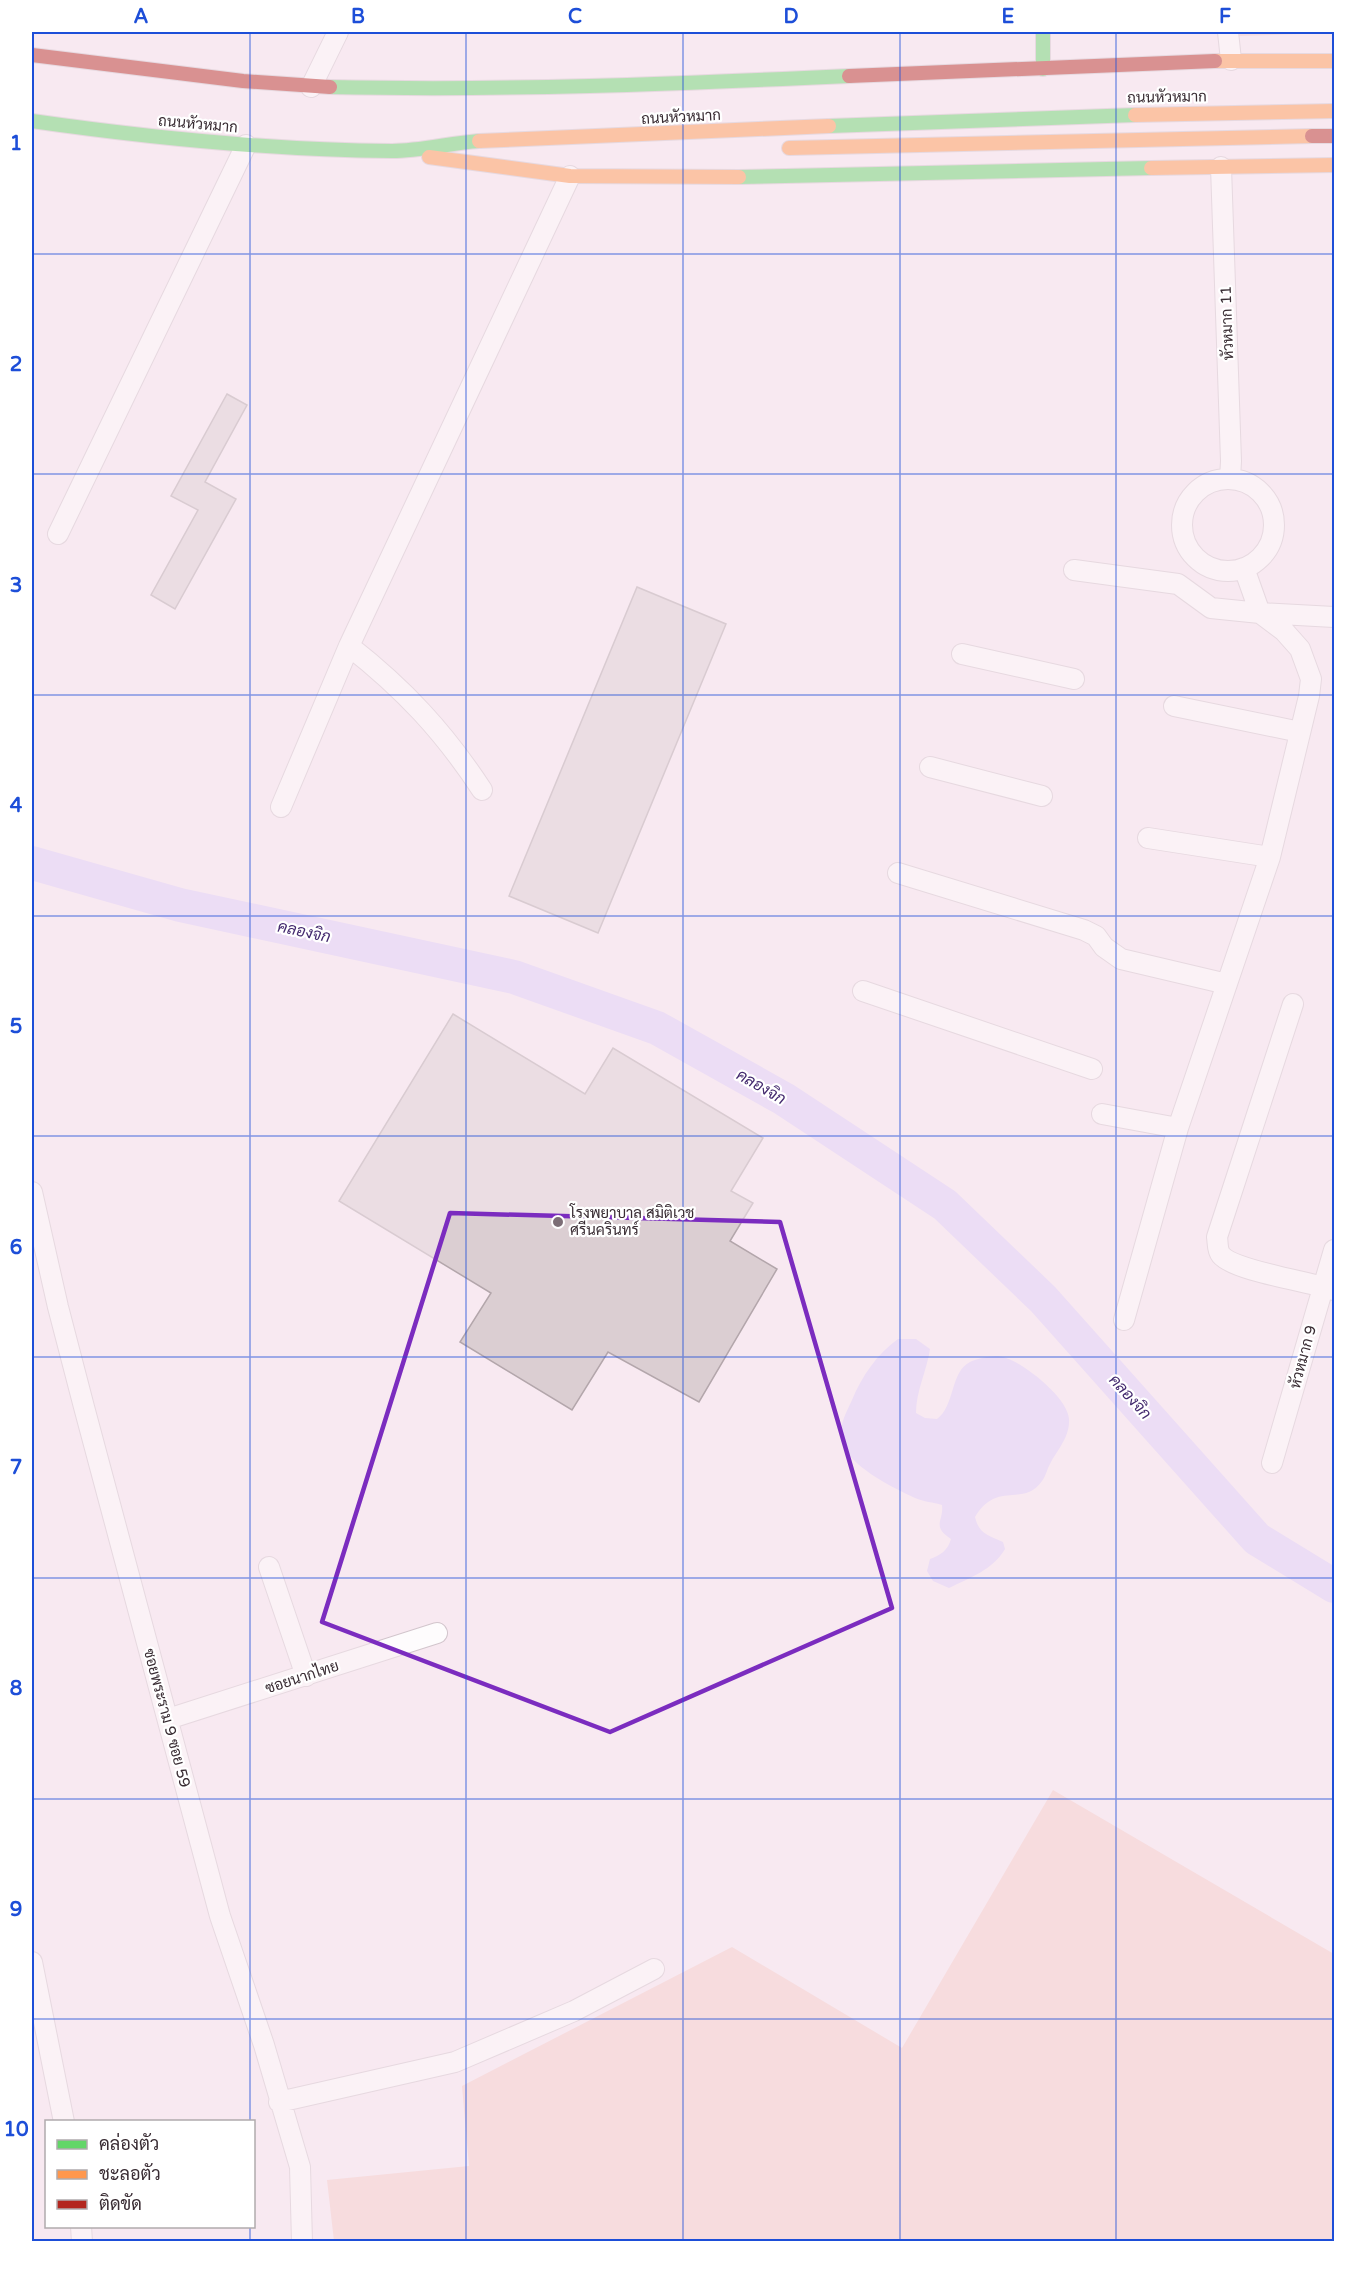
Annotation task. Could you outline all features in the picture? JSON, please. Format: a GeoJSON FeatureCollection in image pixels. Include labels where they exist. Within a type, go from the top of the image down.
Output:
{"type":"FeatureCollection","features":[{"type":"Feature","properties":{"kind":"main road"},"geometry":{"type":"LineString","coordinates":[[1043,32],[1043,69]]}},
{"type":"Feature","properties":{"kind":"main road"},"geometry":{"type":"LineString","coordinates":[[32,55],[172,74],[311,87],[413,89],[598,87],[1231,60],[1335,61]]}},
{"type":"Feature","properties":{"kind":"main road","name":"ถนนหัวหมาก"},"geometry":{"type":"LineString","coordinates":[[32,121],[136,136],[246,145],[395,151],[476,141],[1108,115],[1335,111]]}},
{"type":"Feature","properties":{"kind":"main road"},"geometry":{"type":"LineString","coordinates":[[631,136],[705,146]]}},
{"type":"Feature","properties":{"kind":"main road"},"geometry":{"type":"LineString","coordinates":[[772,148],[1335,136]]}},
{"type":"Feature","properties":{"kind":"main road"},"geometry":{"type":"LineString","coordinates":[[395,151],[492,167],[570,176],[740,177],[1335,165]]}},
{"type":"Feature","properties":{"kind":"street"},"geometry":{"type":"LineString","coordinates":[[311,87],[338,32]]}},
{"type":"Feature","properties":{"kind":"street"},"geometry":{"type":"LineString","coordinates":[[1228,32],[1231,60]]}},
{"type":"Feature","properties":{"kind":"street"},"geometry":{"type":"LineString","coordinates":[[58,534],[246,145]]}},
{"type":"Feature","properties":{"kind":"street","name":"หัวหมาก 11"},"geometry":{"type":"LineString","coordinates":[[1221,167],[1226,252],[1230,479]]}},
{"type":"Feature","properties":{"kind":"street"},"geometry":{"type":"LineString","coordinates":[[281,807],[349,646],[570,176]]}},
{"type":"Feature","properties":{"kind":"street"},"geometry":{"type":"LineString","coordinates":[[1230,479],[1245,482],[1259,490],[1269,502],[1274,517],[1274,532],[1269,547],[1259,559],[1244,568],[1231,571],[1216,570],[1202,563],[1191,553],[1185,540],[1182,525],[1184,511],[1197,492],[1215,481],[1230,479]]}},
{"type":"Feature","properties":{"kind":"street"},"geometry":{"type":"LineString","coordinates":[[1124,1320],[1178,1128],[1270,856],[1311,679],[1300,649],[1284,631],[1260,613],[1244,568]]}},
{"type":"Feature","properties":{"kind":"street"},"geometry":{"type":"LineString","coordinates":[[1074,570],[1178,584],[1211,608],[1335,617]]}},
{"type":"Feature","properties":{"kind":"street"},"geometry":{"type":"LineString","coordinates":[[349,646],[407,696],[460,757],[482,790]]}},
{"type":"Feature","properties":{"kind":"street"},"geometry":{"type":"LineString","coordinates":[[962,654],[1074,679]]}},
{"type":"Feature","properties":{"kind":"street"},"geometry":{"type":"LineString","coordinates":[[1174,706],[1300,732]]}},
{"type":"Feature","properties":{"kind":"street"},"geometry":{"type":"LineString","coordinates":[[930,767],[1042,796]]}},
{"type":"Feature","properties":{"kind":"street"},"geometry":{"type":"LineString","coordinates":[[1149,838],[1270,856]]}},
{"type":"Feature","properties":{"kind":"street"},"geometry":{"type":"LineString","coordinates":[[898,873],[1084,930],[1096,936],[1104,947],[1121,959],[1227,984]]}},
{"type":"Feature","properties":{"kind":"street"},"geometry":{"type":"LineString","coordinates":[[863,991],[1092,1069]]}},
{"type":"Feature","properties":{"kind":"street"},"geometry":{"type":"LineString","coordinates":[[1293,1004],[1217,1237],[1218,1248],[1222,1256],[1239,1265],[1329,1288]]}},
{"type":"Feature","properties":{"kind":"street"},"geometry":{"type":"LineString","coordinates":[[1102,1114],[1178,1128]]}},
{"type":"Feature","properties":{"kind":"street","name":"ซอยพระราม 9 ซอย 59"},"geometry":{"type":"LineString","coordinates":[[32,1196],[61,1318],[220,1916],[264,2045],[300,2167],[302,2241]]}},
{"type":"Feature","properties":{"kind":"street","name":"หัวหมาก 9"},"geometry":{"type":"LineString","coordinates":[[1272,1463],[1329,1288],[1335,1250]]}},
{"type":"Feature","properties":{"kind":"street"},"geometry":{"type":"LineString","coordinates":[[269,1567],[306,1676]]}},
{"type":"Feature","properties":{"kind":"street","name":"ซอยนากไทย"},"geometry":{"type":"LineString","coordinates":[[168,1719],[436,1633]]}},
{"type":"Feature","properties":{"kind":"street"},"geometry":{"type":"LineString","coordinates":[[32,1962],[64,2120]]}},
{"type":"Feature","properties":{"kind":"street"},"geometry":{"type":"LineString","coordinates":[[279,2102],[454,2062],[574,2011],[654,1969]]}},
{"type":"Feature","properties":{"kind":"highlighted area"},"geometry":{"type":"Polygon","coordinates":[[[450,1213],[780,1222],[892,1608],[610,1732],[322,1622],[450,1213]]]}},
{"type":"Feature","properties":{"kind":"shaded area"},"geometry":{"type":"Polygon","coordinates":[[[1238,32],[1334,32],[1334,33],[1238,36],[1238,32]]]}},
{"type":"Feature","properties":{"kind":"shaded area"},"geometry":{"type":"Polygon","coordinates":[[[898,1339],[916,1339],[930,1349],[916,1405],[916,1413],[925,1418],[937,1419],[943,1413],[959,1373],[964,1367],[978,1359],[998,1356],[1014,1361],[1034,1374],[1061,1401],[1069,1419],[1068,1432],[1063,1443],[1035,1489],[1027,1493],[1001,1496],[992,1500],[983,1506],[975,1517],[982,1531],[1003,1542],[1005,1549],[994,1563],[980,1573],[949,1588],[933,1581],[927,1571],[930,1559],[944,1552],[951,1539],[940,1527],[942,1505],[915,1498],[872,1475],[852,1458],[845,1450],[841,1440],[843,1419],[860,1382],[877,1359],[898,1339]]]}},
{"type":"Feature","properties":{"kind":"shaded area"},"geometry":{"type":"Polygon","coordinates":[[[1053,1790],[1334,1954],[1334,2241],[334,2241],[327,2180],[469,2166],[462,2086],[732,1947],[902,2048],[1053,1790]]]}},
{"type":"Feature","properties":{"kind":"building"},"geometry":{"type":"Polygon","coordinates":[[[227,394],[247,405],[205,482],[236,499],[175,609],[151,595],[198,510],[171,496],[227,394]]]}},
{"type":"Feature","properties":{"kind":"building"},"geometry":{"type":"Polygon","coordinates":[[[637,587],[726,624],[598,933],[509,896],[637,587]]]}},
{"type":"Feature","properties":{"kind":"building","name":"โรงพยาบาล สมิติเวช ศรีนครินทร์"},"geometry":{"type":"Polygon","coordinates":[[[453,1014],[585,1094],[613,1048],[763,1138],[731,1191],[753,1203],[730,1241],[777,1269],[699,1402],[608,1352],[572,1410],[460,1342],[491,1293],[339,1201],[453,1014]]]}},
{"type":"Feature","properties":{"kind":"waterway","name":"คลองจิก"},"geometry":{"type":"LineString","coordinates":[[32,863],[180,905],[514,977],[657,1028],[784,1099],[945,1205],[1043,1299],[1257,1539],[1334,1586]]}},
{"type":"Feature","properties":{"kind":"traffic: fast"},"geometry":{"type":"LineString","coordinates":[[1043,32],[1043,69]]}},
{"type":"Feature","properties":{"kind":"traffic: fast"},"geometry":{"type":"LineString","coordinates":[[330,87],[525,87],[849,76]]}},
{"type":"Feature","properties":{"kind":"traffic: fast"},"geometry":{"type":"LineString","coordinates":[[829,126],[1135,115]]}},
{"type":"Feature","properties":{"kind":"traffic: fast"},"geometry":{"type":"LineString","coordinates":[[32,121],[122,133],[257,146],[403,151],[479,141]]}},
{"type":"Feature","properties":{"kind":"traffic: fast"},"geometry":{"type":"LineString","coordinates":[[739,177],[1151,168]]}},
{"type":"Feature","properties":{"kind":"traffic: slow"},"geometry":{"type":"LineString","coordinates":[[1215,61],[1334,61]]}},
{"type":"Feature","properties":{"kind":"traffic: slow"},"geometry":{"type":"LineString","coordinates":[[1135,115],[1334,111]]}},
{"type":"Feature","properties":{"kind":"traffic: slow"},"geometry":{"type":"LineString","coordinates":[[479,141],[829,126]]}},
{"type":"Feature","properties":{"kind":"traffic: slow"},"geometry":{"type":"LineString","coordinates":[[789,148],[1312,136]]}},
{"type":"Feature","properties":{"kind":"traffic: slow"},"geometry":{"type":"LineString","coordinates":[[429,157],[570,176],[739,177]]}},
{"type":"Feature","properties":{"kind":"traffic: slow"},"geometry":{"type":"LineString","coordinates":[[1151,168],[1334,165]]}},
{"type":"Feature","properties":{"kind":"traffic: jam"},"geometry":{"type":"LineString","coordinates":[[32,55],[243,81],[330,87]]}},
{"type":"Feature","properties":{"kind":"traffic: jam"},"geometry":{"type":"LineString","coordinates":[[849,76],[1215,61]]}},
{"type":"Feature","properties":{"kind":"traffic: jam"},"geometry":{"type":"LineString","coordinates":[[1312,136],[1334,136]]}},
{"type":"Feature","properties":{"kind":"place","name":"โรงพยาบาล สมิติเวช ศรีนครินทร์"},"geometry":{"type":"Point","coordinates":[558,1222]}}]}
